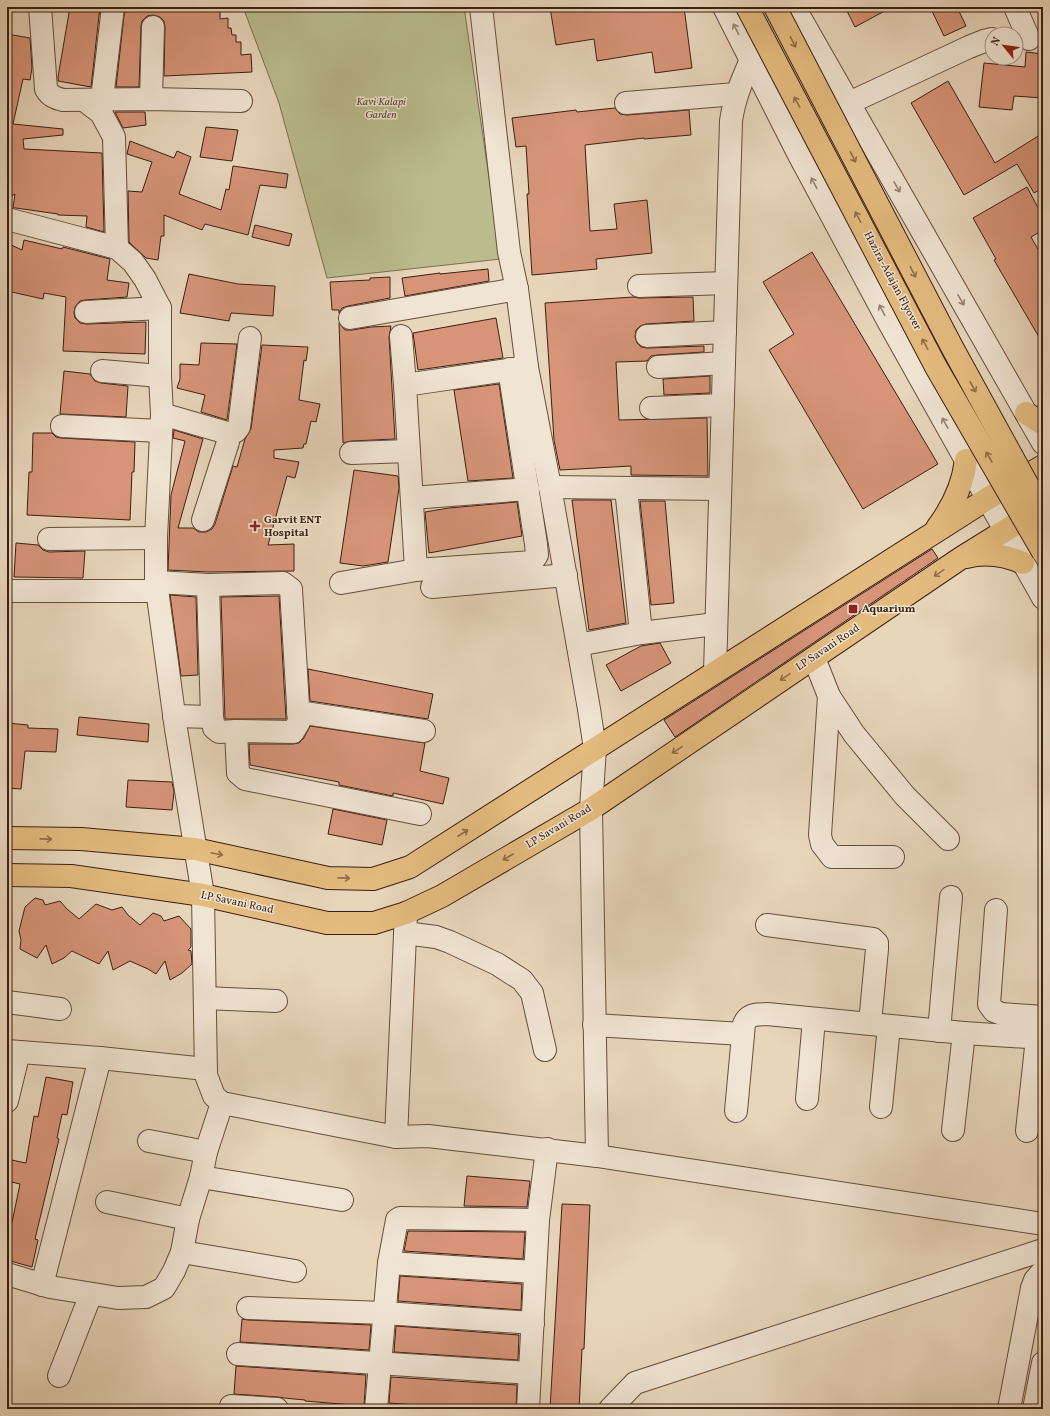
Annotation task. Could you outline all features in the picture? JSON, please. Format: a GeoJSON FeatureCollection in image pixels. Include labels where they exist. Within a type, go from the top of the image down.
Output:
{"type":"FeatureCollection","features":[{"type":"Feature","properties":{"kind":"main road","name":"Hazira-Adajan Flyover"},"geometry":{"type":"LineString","coordinates":[[747,7],[936,366],[1043,552]]}},
{"type":"Feature","properties":{"kind":"main road","name":"Hazira-Adajan Flyover"},"geometry":{"type":"LineString","coordinates":[[775,7],[952,347],[1043,513]]}},
{"type":"Feature","properties":{"kind":"main road"},"geometry":{"type":"LineString","coordinates":[[932,533],[946,516],[958,493],[966,460]]}},
{"type":"Feature","properties":{"kind":"main road"},"geometry":{"type":"LineString","coordinates":[[7,838],[81,839],[195,849],[328,878],[373,879],[410,867],[932,533],[1043,466]]}},
{"type":"Feature","properties":{"kind":"main road","name":"LP Savani Road"},"geometry":{"type":"LineString","coordinates":[[7,875],[71,876],[203,895],[327,922],[405,923],[442,896],[591,809],[961,558],[1043,508]]}},
{"type":"Feature","properties":{"kind":"main road"},"geometry":{"type":"LineString","coordinates":[[961,558],[972,555],[994,554],[1012,558],[1023,563]]}},
{"type":"Feature","properties":{"kind":"street"},"geometry":{"type":"LineString","coordinates":[[40,7],[46,89],[50,95],[56,98],[241,100]]}},
{"type":"Feature","properties":{"kind":"street"},"geometry":{"type":"LineString","coordinates":[[113,7],[93,99],[114,137],[117,248]]}},
{"type":"Feature","properties":{"kind":"street"},"geometry":{"type":"LineString","coordinates":[[341,583],[416,570],[532,562],[537,555],[528,489],[518,368],[517,289],[509,252],[481,7]]}},
{"type":"Feature","properties":{"kind":"street"},"geometry":{"type":"LineString","coordinates":[[724,7],[798,153],[887,319],[1043,598]]}},
{"type":"Feature","properties":{"kind":"street"},"geometry":{"type":"LineString","coordinates":[[794,7],[1035,418],[1043,443]]}},
{"type":"Feature","properties":{"kind":"street"},"geometry":{"type":"LineString","coordinates":[[1015,7],[1029,40]]}},
{"type":"Feature","properties":{"kind":"street"},"geometry":{"type":"LineString","coordinates":[[152,98],[154,27]]}},
{"type":"Feature","properties":{"kind":"street"},"geometry":{"type":"LineString","coordinates":[[849,103],[984,41]]}},
{"type":"Feature","properties":{"kind":"street"},"geometry":{"type":"LineString","coordinates":[[715,672],[731,121],[736,94],[751,60]]}},
{"type":"Feature","properties":{"kind":"street"},"geometry":{"type":"LineString","coordinates":[[626,103],[736,94]]}},
{"type":"Feature","properties":{"kind":"street"},"geometry":{"type":"LineString","coordinates":[[7,219],[117,248],[133,262],[145,279],[160,308],[161,422],[156,538],[157,586],[174,716],[203,895],[206,1075],[214,1096],[222,1103],[396,1137],[428,1136],[547,1149],[1043,1224]]}},
{"type":"Feature","properties":{"kind":"street"},"geometry":{"type":"LineString","coordinates":[[639,286],[726,283]]}},
{"type":"Feature","properties":{"kind":"street"},"geometry":{"type":"LineString","coordinates":[[350,318],[517,289]]}},
{"type":"Feature","properties":{"kind":"street"},"geometry":{"type":"LineString","coordinates":[[86,312],[160,308]]}},
{"type":"Feature","properties":{"kind":"street"},"geometry":{"type":"LineString","coordinates":[[647,336],[725,332]]}},
{"type":"Feature","properties":{"kind":"street"},"geometry":{"type":"LineString","coordinates":[[401,336],[416,570]]}},
{"type":"Feature","properties":{"kind":"street"},"geometry":{"type":"LineString","coordinates":[[228,436],[239,427],[250,338]]}},
{"type":"Feature","properties":{"kind":"street"},"geometry":{"type":"LineString","coordinates":[[658,367],[724,363]]}},
{"type":"Feature","properties":{"kind":"street"},"geometry":{"type":"LineString","coordinates":[[405,385],[518,368]]}},
{"type":"Feature","properties":{"kind":"street"},"geometry":{"type":"LineString","coordinates":[[518,368],[550,487],[595,749],[591,809],[597,1156]]}},
{"type":"Feature","properties":{"kind":"street"},"geometry":{"type":"LineString","coordinates":[[102,371],[160,376]]}},
{"type":"Feature","properties":{"kind":"street"},"geometry":{"type":"LineString","coordinates":[[651,408],[723,404]]}},
{"type":"Feature","properties":{"kind":"street"},"geometry":{"type":"LineString","coordinates":[[62,426],[161,422],[224,432],[228,436],[228,442],[203,520]]}},
{"type":"Feature","properties":{"kind":"street"},"geometry":{"type":"LineString","coordinates":[[351,453],[409,451]]}},
{"type":"Feature","properties":{"kind":"street"},"geometry":{"type":"LineString","coordinates":[[550,487],[720,488]]}},
{"type":"Feature","properties":{"kind":"street"},"geometry":{"type":"LineString","coordinates":[[626,488],[641,633]]}},
{"type":"Feature","properties":{"kind":"street"},"geometry":{"type":"LineString","coordinates":[[412,498],[528,489]]}},
{"type":"Feature","properties":{"kind":"street"},"geometry":{"type":"LineString","coordinates":[[49,539],[156,538]]}},
{"type":"Feature","properties":{"kind":"street"},"geometry":{"type":"LineString","coordinates":[[432,587],[566,575]]}},
{"type":"Feature","properties":{"kind":"street"},"geometry":{"type":"LineString","coordinates":[[7,591],[157,586],[208,585],[283,584],[291,589],[299,722],[293,732],[217,731],[214,728],[212,717],[208,585]]}},
{"type":"Feature","properties":{"kind":"street"},"geometry":{"type":"LineString","coordinates":[[578,645],[641,633],[716,624]]}},
{"type":"Feature","properties":{"kind":"street"},"geometry":{"type":"LineString","coordinates":[[814,658],[829,696],[854,734],[905,796],[948,839]]}},
{"type":"Feature","properties":{"kind":"street"},"geometry":{"type":"LineString","coordinates":[[829,696],[820,835],[822,844],[832,857],[893,857]]}},
{"type":"Feature","properties":{"kind":"street"},"geometry":{"type":"LineString","coordinates":[[298,712],[424,731]]}},
{"type":"Feature","properties":{"kind":"street"},"geometry":{"type":"LineString","coordinates":[[174,716],[212,717]]}},
{"type":"Feature","properties":{"kind":"street"},"geometry":{"type":"LineString","coordinates":[[236,731],[238,773],[245,779],[420,814]]}},
{"type":"Feature","properties":{"kind":"street"},"geometry":{"type":"LineString","coordinates":[[939,1031],[951,897]]}},
{"type":"Feature","properties":{"kind":"street"},"geometry":{"type":"LineString","coordinates":[[996,910],[989,1004],[994,1011],[1002,1014],[1043,1017]]}},
{"type":"Feature","properties":{"kind":"street"},"geometry":{"type":"LineString","coordinates":[[396,1137],[405,923],[497,964],[522,980],[532,993],[545,1050]]}},
{"type":"Feature","properties":{"kind":"street"},"geometry":{"type":"LineString","coordinates":[[767,925],[873,939],[877,943],[881,1107]]}},
{"type":"Feature","properties":{"kind":"street"},"geometry":{"type":"LineString","coordinates":[[205,998],[276,1001]]}},
{"type":"Feature","properties":{"kind":"street"},"geometry":{"type":"LineString","coordinates":[[7,1002],[60,1009]]}},
{"type":"Feature","properties":{"kind":"street"},"geometry":{"type":"LineString","coordinates":[[736,1111],[743,1034],[746,1019],[752,1015],[767,1014],[814,1020],[879,1024],[939,1031],[1040,1038],[1027,1131]]}},
{"type":"Feature","properties":{"kind":"street"},"geometry":{"type":"LineString","coordinates":[[807,1099],[814,1020]]}},
{"type":"Feature","properties":{"kind":"street"},"geometry":{"type":"LineString","coordinates":[[594,1025],[743,1034]]}},
{"type":"Feature","properties":{"kind":"street"},"geometry":{"type":"LineString","coordinates":[[953,1130],[964,1033]]}},
{"type":"Feature","properties":{"kind":"street"},"geometry":{"type":"LineString","coordinates":[[7,1101],[13,1051],[206,1069]]}},
{"type":"Feature","properties":{"kind":"street"},"geometry":{"type":"LineString","coordinates":[[42,1284],[100,1058]]}},
{"type":"Feature","properties":{"kind":"street"},"geometry":{"type":"LineString","coordinates":[[7,1274],[42,1284],[118,1298],[146,1297],[164,1288],[174,1272],[182,1252],[188,1219],[201,1177],[206,1152],[222,1103]]}},
{"type":"Feature","properties":{"kind":"street"},"geometry":{"type":"LineString","coordinates":[[148,1141],[206,1152]]}},
{"type":"Feature","properties":{"kind":"street"},"geometry":{"type":"LineString","coordinates":[[528,1409],[538,1220],[547,1149]]}},
{"type":"Feature","properties":{"kind":"street"},"geometry":{"type":"LineString","coordinates":[[201,1177],[342,1200]]}},
{"type":"Feature","properties":{"kind":"street"},"geometry":{"type":"LineString","coordinates":[[107,1202],[188,1219]]}},
{"type":"Feature","properties":{"kind":"street"},"geometry":{"type":"LineString","coordinates":[[376,1409],[389,1263],[397,1220],[400,1218],[538,1220]]}},
{"type":"Feature","properties":{"kind":"street"},"geometry":{"type":"LineString","coordinates":[[610,1409],[635,1383],[1043,1250]]}},
{"type":"Feature","properties":{"kind":"street"},"geometry":{"type":"LineString","coordinates":[[182,1252],[295,1271]]}},
{"type":"Feature","properties":{"kind":"street"},"geometry":{"type":"LineString","coordinates":[[389,1263],[535,1272]]}},
{"type":"Feature","properties":{"kind":"street"},"geometry":{"type":"LineString","coordinates":[[1043,1271],[1035,1280],[1032,1288],[1010,1403],[1035,1405],[1043,1363]]}},
{"type":"Feature","properties":{"kind":"street"},"geometry":{"type":"LineString","coordinates":[[59,1376],[91,1294]]}},
{"type":"Feature","properties":{"kind":"street"},"geometry":{"type":"LineString","coordinates":[[248,1308],[384,1313],[533,1323]]}},
{"type":"Feature","properties":{"kind":"street"},"geometry":{"type":"LineString","coordinates":[[238,1354],[530,1373]]}},
{"type":"Feature","properties":{"kind":"street"},"geometry":{"type":"LineString","coordinates":[[231,1406],[268,1409]]}},
{"type":"Feature","properties":{"kind":"green space","name":"Kavi Kalapi Garden"},"geometry":{"type":"Polygon","coordinates":[[[243,7],[464,7],[501,259],[327,278],[279,103],[243,7]]]}},
{"type":"Feature","properties":{"kind":"building"},"geometry":{"type":"Polygon","coordinates":[[[70,7],[100,7],[91,87],[58,81],[70,7]]]}},
{"type":"Feature","properties":{"kind":"building"},"geometry":{"type":"Polygon","coordinates":[[[125,7],[220,7],[220,19],[228,18],[228,28],[231,28],[232,35],[236,35],[236,42],[241,42],[241,55],[251,54],[252,72],[164,76],[164,21],[160,17],[153,15],[147,16],[142,21],[141,26],[139,87],[116,87],[125,7]]]}},
{"type":"Feature","properties":{"kind":"building"},"geometry":{"type":"Polygon","coordinates":[[[550,7],[684,7],[692,68],[655,73],[652,52],[597,61],[594,39],[556,45],[550,7]]]}},
{"type":"Feature","properties":{"kind":"building"},"geometry":{"type":"Polygon","coordinates":[[[845,7],[892,7],[855,27],[845,7]]]}},
{"type":"Feature","properties":{"kind":"building"},"geometry":{"type":"Polygon","coordinates":[[[930,7],[957,7],[966,26],[944,36],[930,7]]]}},
{"type":"Feature","properties":{"kind":"building"},"geometry":{"type":"Polygon","coordinates":[[[7,34],[30,38],[32,68],[30,80],[23,79],[13,124],[63,129],[63,135],[23,139],[24,149],[102,153],[104,232],[86,227],[87,216],[58,215],[13,208],[15,194],[7,199],[7,34]]]}},
{"type":"Feature","properties":{"kind":"building"},"geometry":{"type":"Polygon","coordinates":[[[1026,52],[1043,54],[1043,98],[1014,96],[1012,110],[979,107],[984,63],[984,66],[1025,67],[1026,52]]]}},
{"type":"Feature","properties":{"kind":"building"},"geometry":{"type":"Polygon","coordinates":[[[948,81],[995,163],[1043,133],[1043,188],[1034,193],[1017,164],[964,195],[911,103],[948,81]]]}},
{"type":"Feature","properties":{"kind":"building"},"geometry":{"type":"Polygon","coordinates":[[[615,108],[620,114],[627,115],[689,110],[691,135],[644,138],[585,145],[590,231],[617,229],[614,204],[647,200],[652,253],[596,259],[597,269],[532,275],[527,194],[529,194],[526,146],[516,147],[512,118],[576,110],[577,112],[615,108]]]}},
{"type":"Feature","properties":{"kind":"building"},"geometry":{"type":"Polygon","coordinates":[[[115,112],[145,112],[146,125],[123,128],[115,112]]]}},
{"type":"Feature","properties":{"kind":"building"},"geometry":{"type":"Polygon","coordinates":[[[206,127],[238,130],[232,161],[200,157],[206,127]]]}},
{"type":"Feature","properties":{"kind":"building"},"geometry":{"type":"Polygon","coordinates":[[[130,141],[174,158],[177,151],[191,157],[179,194],[221,210],[226,189],[229,190],[233,166],[288,174],[286,188],[260,185],[248,235],[205,224],[202,230],[164,215],[164,236],[161,236],[158,260],[146,258],[129,242],[128,191],[142,192],[152,162],[127,154],[130,141]]]}},
{"type":"Feature","properties":{"kind":"building"},"geometry":{"type":"Polygon","coordinates":[[[1027,187],[1043,217],[1043,230],[1031,237],[1043,258],[1043,344],[994,260],[996,259],[973,218],[1027,187]]]}},
{"type":"Feature","properties":{"kind":"building"},"geometry":{"type":"Polygon","coordinates":[[[255,225],[292,234],[289,246],[252,237],[255,225]]]}},
{"type":"Feature","properties":{"kind":"building"},"geometry":{"type":"Polygon","coordinates":[[[24,240],[62,249],[63,247],[110,259],[107,280],[129,283],[127,297],[80,301],[75,307],[75,318],[80,323],[87,324],[146,322],[145,354],[63,351],[66,297],[44,293],[43,299],[7,291],[7,243],[22,250],[24,240]]]}},
{"type":"Feature","properties":{"kind":"building"},"geometry":{"type":"Polygon","coordinates":[[[812,252],[938,464],[863,509],[769,350],[794,334],[763,282],[812,252]]]}},
{"type":"Feature","properties":{"kind":"building"},"geometry":{"type":"Polygon","coordinates":[[[488,269],[489,281],[405,296],[402,278],[488,269]]]}},
{"type":"Feature","properties":{"kind":"building"},"geometry":{"type":"Polygon","coordinates":[[[189,274],[238,284],[275,286],[273,316],[231,313],[229,321],[180,313],[189,274]]]}},
{"type":"Feature","properties":{"kind":"building"},"geometry":{"type":"Polygon","coordinates":[[[390,277],[390,298],[348,306],[342,308],[339,313],[339,310],[332,310],[330,282],[370,280],[370,278],[390,277]]]}},
{"type":"Feature","properties":{"kind":"building"},"geometry":{"type":"Polygon","coordinates":[[[633,297],[693,297],[694,321],[646,324],[640,326],[636,330],[635,337],[637,343],[641,347],[704,346],[704,352],[657,355],[651,356],[647,361],[616,362],[619,420],[707,418],[708,476],[631,475],[631,466],[560,470],[554,440],[545,303],[633,297]]]}},
{"type":"Feature","properties":{"kind":"building"},"geometry":{"type":"Polygon","coordinates":[[[496,318],[503,358],[418,370],[413,333],[496,318]]]}},
{"type":"Feature","properties":{"kind":"building"},"geometry":{"type":"Polygon","coordinates":[[[339,323],[345,330],[391,326],[389,337],[395,439],[351,441],[343,443],[339,323]]]}},
{"type":"Feature","properties":{"kind":"building"},"geometry":{"type":"Polygon","coordinates":[[[201,343],[237,344],[227,420],[201,412],[205,395],[177,388],[180,379],[180,364],[199,365],[201,343]]]}},
{"type":"Feature","properties":{"kind":"building"},"geometry":{"type":"Polygon","coordinates":[[[262,345],[308,347],[306,361],[304,360],[299,400],[320,404],[316,422],[311,421],[306,444],[304,444],[303,448],[274,450],[274,458],[299,462],[295,478],[287,476],[268,545],[294,544],[294,571],[208,572],[168,570],[171,495],[185,441],[173,438],[174,430],[203,439],[178,528],[193,528],[199,532],[206,532],[212,529],[215,524],[233,466],[237,467],[245,439],[251,429],[262,345]]]}},
{"type":"Feature","properties":{"kind":"building"},"geometry":{"type":"Polygon","coordinates":[[[64,371],[90,374],[95,381],[101,383],[128,386],[126,417],[60,414],[64,371]]]}},
{"type":"Feature","properties":{"kind":"building"},"geometry":{"type":"Polygon","coordinates":[[[710,376],[710,393],[664,395],[663,379],[710,376]]]}},
{"type":"Feature","properties":{"kind":"building"},"geometry":{"type":"Polygon","coordinates":[[[499,384],[513,478],[468,481],[454,390],[499,384]]]}},
{"type":"Feature","properties":{"kind":"building"},"geometry":{"type":"Polygon","coordinates":[[[33,433],[52,433],[56,437],[61,438],[135,442],[130,520],[27,515],[29,472],[32,472],[33,433]]]}},
{"type":"Feature","properties":{"kind":"building"},"geometry":{"type":"Polygon","coordinates":[[[354,470],[398,476],[399,488],[388,562],[363,566],[340,563],[354,470]]]}},
{"type":"Feature","properties":{"kind":"building"},"geometry":{"type":"Polygon","coordinates":[[[572,500],[611,500],[626,623],[589,630],[572,500]]]}},
{"type":"Feature","properties":{"kind":"building"},"geometry":{"type":"Polygon","coordinates":[[[640,501],[665,501],[674,603],[651,605],[640,501]]]}},
{"type":"Feature","properties":{"kind":"building"},"geometry":{"type":"Polygon","coordinates":[[[517,502],[522,536],[429,553],[425,512],[449,508],[517,502]]]}},
{"type":"Feature","properties":{"kind":"building"},"geometry":{"type":"Polygon","coordinates":[[[16,543],[38,545],[43,550],[49,552],[85,551],[83,578],[14,577],[16,543]]]}},
{"type":"Feature","properties":{"kind":"building"},"geometry":{"type":"Polygon","coordinates":[[[932,549],[938,558],[675,737],[664,720],[932,549]]]}},
{"type":"Feature","properties":{"kind":"building"},"geometry":{"type":"Polygon","coordinates":[[[170,595],[196,597],[198,675],[181,676],[170,595]]]}},
{"type":"Feature","properties":{"kind":"building"},"geometry":{"type":"Polygon","coordinates":[[[279,596],[286,719],[225,719],[221,597],[279,596]]]}},
{"type":"Feature","properties":{"kind":"building"},"geometry":{"type":"Polygon","coordinates":[[[660,643],[671,663],[621,691],[606,665],[641,646],[660,643]]]}},
{"type":"Feature","properties":{"kind":"building"},"geometry":{"type":"Polygon","coordinates":[[[308,669],[433,694],[428,719],[310,701],[308,669]]]}},
{"type":"Feature","properties":{"kind":"building"},"geometry":{"type":"Polygon","coordinates":[[[79,717],[149,724],[148,742],[77,735],[79,717]]]}},
{"type":"Feature","properties":{"kind":"building"},"geometry":{"type":"Polygon","coordinates":[[[7,723],[28,725],[28,728],[58,729],[56,752],[25,751],[21,789],[7,788],[7,723]]]}},
{"type":"Feature","properties":{"kind":"building"},"geometry":{"type":"Polygon","coordinates":[[[310,726],[425,743],[420,771],[449,778],[443,804],[393,793],[393,796],[339,785],[339,782],[250,765],[249,744],[299,743],[304,738],[310,726]]]}},
{"type":"Feature","properties":{"kind":"building"},"geometry":{"type":"Polygon","coordinates":[[[128,780],[172,782],[174,792],[172,810],[126,807],[128,780]]]}},
{"type":"Feature","properties":{"kind":"building"},"geometry":{"type":"Polygon","coordinates":[[[333,809],[387,820],[382,845],[328,834],[333,809]]]}},
{"type":"Feature","properties":{"kind":"building"},"geometry":{"type":"Polygon","coordinates":[[[35,898],[43,900],[45,905],[60,901],[79,919],[96,904],[112,910],[122,907],[128,915],[140,925],[153,913],[161,916],[164,921],[179,916],[191,929],[191,947],[188,950],[191,951],[192,964],[182,973],[170,980],[165,961],[156,974],[130,961],[113,970],[108,951],[99,964],[72,951],[64,958],[52,964],[46,945],[37,958],[20,949],[21,940],[19,931],[25,907],[35,898]]]}},
{"type":"Feature","properties":{"kind":"building"},"geometry":{"type":"Polygon","coordinates":[[[46,1077],[73,1082],[67,1115],[62,1114],[57,1138],[59,1139],[35,1239],[38,1240],[32,1267],[7,1260],[7,1237],[9,1237],[20,1184],[7,1181],[7,1159],[26,1163],[34,1116],[38,1117],[46,1077]]]}},
{"type":"Feature","properties":{"kind":"building"},"geometry":{"type":"Polygon","coordinates":[[[467,1176],[530,1181],[527,1207],[464,1206],[467,1176]]]}},
{"type":"Feature","properties":{"kind":"building"},"geometry":{"type":"Polygon","coordinates":[[[562,1204],[590,1205],[584,1349],[582,1349],[579,1409],[550,1409],[562,1204]]]}},
{"type":"Feature","properties":{"kind":"building"},"geometry":{"type":"Polygon","coordinates":[[[408,1231],[525,1232],[523,1259],[404,1251],[408,1231]]]}},
{"type":"Feature","properties":{"kind":"building"},"geometry":{"type":"Polygon","coordinates":[[[400,1276],[522,1284],[521,1310],[398,1301],[400,1276]]]}},
{"type":"Feature","properties":{"kind":"building"},"geometry":{"type":"Polygon","coordinates":[[[242,1319],[371,1325],[369,1350],[240,1342],[242,1319]]]}},
{"type":"Feature","properties":{"kind":"building"},"geometry":{"type":"Polygon","coordinates":[[[396,1326],[519,1335],[518,1360],[394,1352],[396,1326]]]}},
{"type":"Feature","properties":{"kind":"building"},"geometry":{"type":"Polygon","coordinates":[[[236,1366],[366,1375],[364,1406],[234,1394],[236,1366]]]}},
{"type":"Feature","properties":{"kind":"building"},"geometry":{"type":"Polygon","coordinates":[[[391,1377],[517,1385],[516,1409],[457,1409],[389,1403],[391,1377]]]}},
{"type":"Feature","properties":{"kind":"place","name":"Garvit ENT Hospital"},"geometry":{"type":"Point","coordinates":[255,526]}},
{"type":"Feature","properties":{"kind":"place","name":"Aquarium"},"geometry":{"type":"Point","coordinates":[853,609]}}]}
